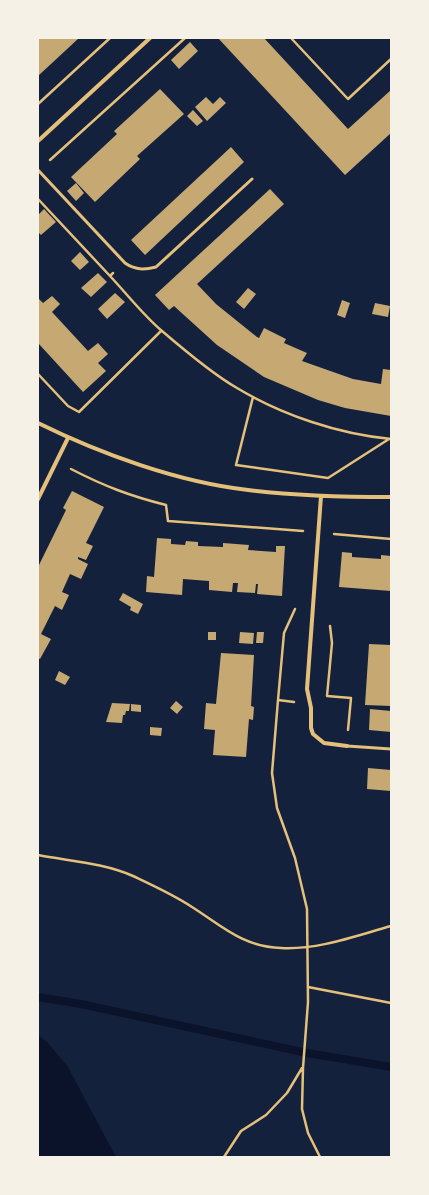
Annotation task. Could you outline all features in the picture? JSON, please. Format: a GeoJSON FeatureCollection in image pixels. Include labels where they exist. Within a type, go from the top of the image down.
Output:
{"type":"FeatureCollection","features":[{"type":"Feature","properties":{"kind":"street"},"geometry":{"type":"LineString","coordinates":[[38,142],[150,38]]}},
{"type":"Feature","properties":{"kind":"street"},"geometry":{"type":"LineString","coordinates":[[38,423],[68,438],[132,462],[211,483],[247,490],[321,496],[391,497]]}},
{"type":"Feature","properties":{"kind":"street"},"geometry":{"type":"LineString","coordinates":[[38,499],[68,438]]}},
{"type":"Feature","properties":{"kind":"street"},"geometry":{"type":"LineString","coordinates":[[321,496],[317,533],[307,689],[310,701],[313,734],[324,742],[347,746]]}},
{"type":"Feature","properties":{"kind":"lane"},"geometry":{"type":"LineString","coordinates":[[38,170],[124,263],[137,269],[156,267],[252,179]]}},
{"type":"Feature","properties":{"kind":"lane"},"geometry":{"type":"LineString","coordinates":[[347,746],[391,750]]}},
{"type":"Feature","properties":{"kind":"path"},"geometry":{"type":"LineString","coordinates":[[38,104],[110,38]]}},
{"type":"Feature","properties":{"kind":"path"},"geometry":{"type":"LineString","coordinates":[[38,170],[185,38]]}},
{"type":"Feature","properties":{"kind":"path"},"geometry":{"type":"LineString","coordinates":[[291,38],[348,99],[391,59]]}},
{"type":"Feature","properties":{"kind":"path"},"geometry":{"type":"LineString","coordinates":[[38,199],[162,331],[235,387],[253,397],[319,424],[359,435],[390,439]]}},
{"type":"Feature","properties":{"kind":"path"},"geometry":{"type":"LineString","coordinates":[[110,276],[124,263]]}},
{"type":"Feature","properties":{"kind":"path"},"geometry":{"type":"LineString","coordinates":[[38,374],[68,406],[79,412],[162,331]]}},
{"type":"Feature","properties":{"kind":"path"},"geometry":{"type":"LineString","coordinates":[[253,397],[236,465],[328,478],[390,439]]}},
{"type":"Feature","properties":{"kind":"path"},"geometry":{"type":"LineString","coordinates":[[56,462],[107,488],[132,497],[166,505],[168,520],[391,539]]}},
{"type":"Feature","properties":{"kind":"path"},"geometry":{"type":"LineString","coordinates":[[299,603],[284,632],[272,773],[277,808],[295,858],[307,909],[308,987],[302,1109],[308,1133],[320,1157]]}},
{"type":"Feature","properties":{"kind":"path"},"geometry":{"type":"LineString","coordinates":[[329,621],[332,643],[327,696],[351,698],[347,746]]}},
{"type":"Feature","properties":{"kind":"path"},"geometry":{"type":"LineString","coordinates":[[278,700],[301,703],[310,701]]}},
{"type":"Feature","properties":{"kind":"path"},"geometry":{"type":"LineString","coordinates":[[38,855],[106,867],[132,876],[192,906],[236,937],[259,945],[280,948],[308,948],[391,926]]}},
{"type":"Feature","properties":{"kind":"path"},"geometry":{"type":"LineString","coordinates":[[308,987],[391,1003]]}},
{"type":"Feature","properties":{"kind":"path"},"geometry":{"type":"LineString","coordinates":[[224,1157],[241,1131],[266,1115],[287,1093],[303,1068]]}},
{"type":"Feature","properties":{"kind":"water"},"geometry":{"type":"Polygon","coordinates":[[[38,1035],[48,1043],[68,1067],[116,1157],[38,1157],[38,1035]]]}},
{"type":"Feature","properties":{"kind":"building"},"geometry":{"type":"Polygon","coordinates":[[[38,38],[79,38],[38,76],[38,38]]]}},
{"type":"Feature","properties":{"kind":"building"},"geometry":{"type":"Polygon","coordinates":[[[218,38],[264,38],[348,129],[391,90],[391,133],[345,175],[218,38]]]}},
{"type":"Feature","properties":{"kind":"building"},"geometry":{"type":"Polygon","coordinates":[[[190,42],[198,51],[179,69],[171,60],[190,42]]]}},
{"type":"Feature","properties":{"kind":"building"},"geometry":{"type":"Polygon","coordinates":[[[160,89],[184,114],[137,156],[140,159],[95,202],[71,177],[117,134],[114,131],[160,89]]]}},
{"type":"Feature","properties":{"kind":"building"},"geometry":{"type":"Polygon","coordinates":[[[206,97],[213,104],[220,97],[226,103],[207,121],[195,107],[206,97]]]}},
{"type":"Feature","properties":{"kind":"building"},"geometry":{"type":"Polygon","coordinates":[[[193,110],[203,121],[197,126],[187,116],[193,110]]]}},
{"type":"Feature","properties":{"kind":"building"},"geometry":{"type":"Polygon","coordinates":[[[231,147],[244,162],[145,255],[131,240],[231,147]]]}},
{"type":"Feature","properties":{"kind":"building"},"geometry":{"type":"Polygon","coordinates":[[[76,183],[84,193],[76,201],[67,191],[76,183]]]}},
{"type":"Feature","properties":{"kind":"building"},"geometry":{"type":"Polygon","coordinates":[[[270,189],[284,204],[197,284],[216,304],[257,337],[259,338],[264,328],[286,339],[284,343],[307,353],[302,361],[353,379],[381,384],[383,369],[391,370],[391,416],[345,408],[318,400],[264,377],[217,345],[174,306],[169,310],[155,295],[270,189]]]}},
{"type":"Feature","properties":{"kind":"building"},"geometry":{"type":"Polygon","coordinates":[[[44,209],[56,222],[41,235],[38,232],[38,215],[44,209]]]}},
{"type":"Feature","properties":{"kind":"building"},"geometry":{"type":"Polygon","coordinates":[[[80,252],[89,262],[80,270],[71,261],[80,252]]]}},
{"type":"Feature","properties":{"kind":"building"},"geometry":{"type":"Polygon","coordinates":[[[98,273],[107,282],[91,297],[81,288],[98,273]]]}},
{"type":"Feature","properties":{"kind":"building"},"geometry":{"type":"Polygon","coordinates":[[[248,288],[256,294],[244,309],[236,302],[248,288]]]}},
{"type":"Feature","properties":{"kind":"building"},"geometry":{"type":"Polygon","coordinates":[[[115,293],[125,302],[107,319],[98,309],[115,293]]]}},
{"type":"Feature","properties":{"kind":"building"},"geometry":{"type":"Polygon","coordinates":[[[52,296],[60,304],[52,312],[88,351],[98,343],[108,354],[98,363],[106,371],[83,392],[38,343],[38,298],[43,303],[52,296]]]}},
{"type":"Feature","properties":{"kind":"building"},"geometry":{"type":"Polygon","coordinates":[[[342,300],[350,303],[345,318],[337,315],[342,300]]]}},
{"type":"Feature","properties":{"kind":"building"},"geometry":{"type":"Polygon","coordinates":[[[375,303],[390,306],[388,317],[372,314],[375,303]]]}},
{"type":"Feature","properties":{"kind":"building"},"geometry":{"type":"Polygon","coordinates":[[[72,491],[104,507],[86,543],[93,546],[86,560],[78,557],[78,559],[88,564],[81,579],[70,574],[62,592],[69,595],[62,610],[55,606],[41,634],[51,639],[40,659],[38,658],[38,567],[66,510],[63,508],[72,491]]]}},
{"type":"Feature","properties":{"kind":"building"},"geometry":{"type":"Polygon","coordinates":[[[157,538],[171,539],[171,544],[185,545],[186,541],[198,542],[198,546],[223,547],[223,543],[249,545],[248,550],[276,552],[276,546],[285,546],[282,596],[257,594],[258,584],[256,584],[255,593],[237,592],[238,583],[233,583],[232,592],[209,590],[209,581],[183,579],[182,595],[146,592],[147,576],[154,577],[157,538]]]}},
{"type":"Feature","properties":{"kind":"building"},"geometry":{"type":"Polygon","coordinates":[[[342,552],[352,553],[352,557],[381,559],[381,555],[391,556],[391,591],[339,587],[342,552]]]}},
{"type":"Feature","properties":{"kind":"building"},"geometry":{"type":"Polygon","coordinates":[[[123,593],[143,604],[138,614],[130,610],[131,607],[119,600],[123,593]]]}},
{"type":"Feature","properties":{"kind":"building"},"geometry":{"type":"Polygon","coordinates":[[[208,632],[216,632],[216,640],[208,640],[208,632]]]}},
{"type":"Feature","properties":{"kind":"building"},"geometry":{"type":"Polygon","coordinates":[[[240,632],[254,633],[253,644],[239,643],[240,632]]]}},
{"type":"Feature","properties":{"kind":"building"},"geometry":{"type":"Polygon","coordinates":[[[257,632],[264,632],[263,643],[256,643],[257,632]]]}},
{"type":"Feature","properties":{"kind":"building"},"geometry":{"type":"Polygon","coordinates":[[[369,644],[391,645],[391,706],[365,705],[369,644]]]}},
{"type":"Feature","properties":{"kind":"building"},"geometry":{"type":"Polygon","coordinates":[[[221,653],[254,655],[251,706],[254,707],[253,720],[249,719],[246,757],[213,755],[215,730],[204,729],[206,703],[216,704],[221,653]]]}},
{"type":"Feature","properties":{"kind":"building"},"geometry":{"type":"Polygon","coordinates":[[[59,671],[70,677],[65,685],[55,680],[59,671]]]}},
{"type":"Feature","properties":{"kind":"building"},"geometry":{"type":"Polygon","coordinates":[[[176,701],[183,707],[177,714],[170,708],[176,701]]]}},
{"type":"Feature","properties":{"kind":"building"},"geometry":{"type":"Polygon","coordinates":[[[112,703],[130,704],[129,711],[126,711],[125,715],[123,715],[122,723],[106,722],[112,703]]]}},
{"type":"Feature","properties":{"kind":"building"},"geometry":{"type":"Polygon","coordinates":[[[131,704],[141,705],[141,712],[131,711],[131,704]]]}},
{"type":"Feature","properties":{"kind":"building"},"geometry":{"type":"Polygon","coordinates":[[[370,709],[391,711],[391,732],[369,730],[370,709]]]}},
{"type":"Feature","properties":{"kind":"building"},"geometry":{"type":"Polygon","coordinates":[[[150,727],[162,728],[161,736],[150,735],[150,727]]]}},
{"type":"Feature","properties":{"kind":"building"},"geometry":{"type":"Polygon","coordinates":[[[368,768],[391,770],[391,791],[367,789],[368,768]]]}},
{"type":"Feature","properties":{"kind":"waterway"},"geometry":{"type":"LineString","coordinates":[[38,997],[81,1004],[307,1053],[391,1067]]}}]}
